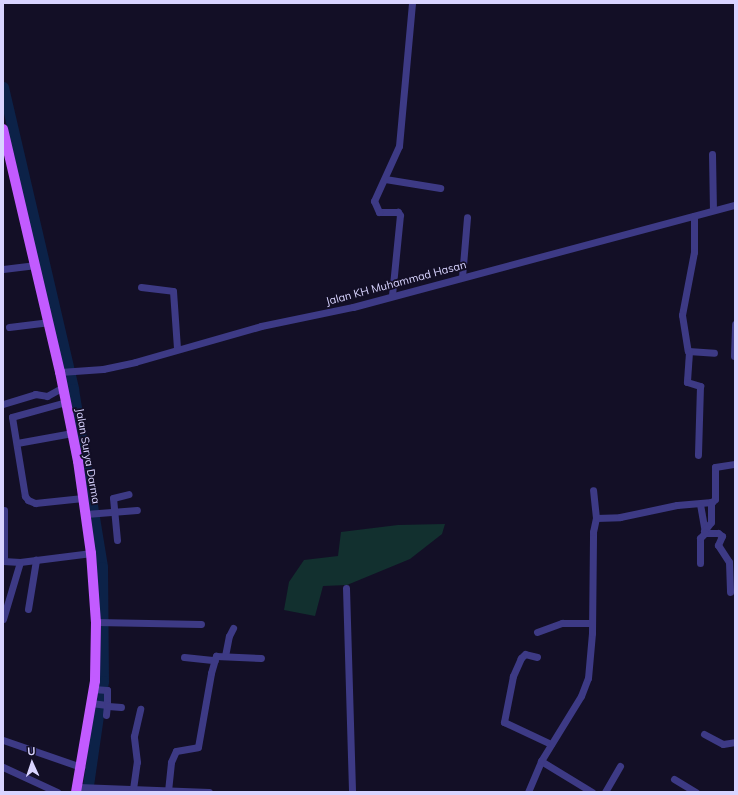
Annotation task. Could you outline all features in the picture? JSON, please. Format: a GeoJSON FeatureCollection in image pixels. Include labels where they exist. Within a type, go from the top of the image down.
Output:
{"type":"FeatureCollection","features":[{"type":"Feature","properties":{"kind":"main road","name":"Jalan Surya Darma"},"geometry":{"type":"LineString","coordinates":[[3,129],[34,265],[62,372],[63,387],[84,498],[89,514],[91,553],[98,622],[94,703],[81,768],[79,789]]}},
{"type":"Feature","properties":{"kind":"street"},"geometry":{"type":"LineString","coordinates":[[392,295],[400,215],[398,212],[379,212],[374,205],[399,146],[412,3]]}},
{"type":"Feature","properties":{"kind":"street"},"geometry":{"type":"LineString","coordinates":[[712,154],[713,210]]}},
{"type":"Feature","properties":{"kind":"street"},"geometry":{"type":"LineString","coordinates":[[385,179],[440,188]]}},
{"type":"Feature","properties":{"kind":"street","name":"Jalan KH Muhammad Hasan"},"geometry":{"type":"LineString","coordinates":[[62,372],[103,369],[261,326],[352,307],[392,295],[735,205]]}},
{"type":"Feature","properties":{"kind":"street"},"geometry":{"type":"LineString","coordinates":[[694,216],[694,252],[681,311],[689,352],[687,382],[700,386],[698,455]]}},
{"type":"Feature","properties":{"kind":"street"},"geometry":{"type":"LineString","coordinates":[[462,277],[467,217]]}},
{"type":"Feature","properties":{"kind":"street"},"geometry":{"type":"LineString","coordinates":[[3,269],[34,265]]}},
{"type":"Feature","properties":{"kind":"street"},"geometry":{"type":"LineString","coordinates":[[141,287],[173,291],[177,348]]}},
{"type":"Feature","properties":{"kind":"street"},"geometry":{"type":"LineString","coordinates":[[9,327],[48,322]]}},
{"type":"Feature","properties":{"kind":"street"},"geometry":{"type":"LineString","coordinates":[[734,356],[735,324]]}},
{"type":"Feature","properties":{"kind":"street"},"geometry":{"type":"LineString","coordinates":[[689,352],[714,353]]}},
{"type":"Feature","properties":{"kind":"street"},"geometry":{"type":"LineString","coordinates":[[3,404],[35,394],[47,396],[63,387]]}},
{"type":"Feature","properties":{"kind":"street"},"geometry":{"type":"LineString","coordinates":[[66,402],[14,415],[12,420],[28,500],[35,503],[84,498]]}},
{"type":"Feature","properties":{"kind":"street"},"geometry":{"type":"LineString","coordinates":[[17,443],[72,433]]}},
{"type":"Feature","properties":{"kind":"street"},"geometry":{"type":"LineString","coordinates":[[596,518],[711,502],[715,499],[715,467],[735,464]]}},
{"type":"Feature","properties":{"kind":"street"},"geometry":{"type":"LineString","coordinates":[[528,792],[541,761],[586,686],[590,665],[593,532],[596,518],[593,490]]}},
{"type":"Feature","properties":{"kind":"street"},"geometry":{"type":"LineString","coordinates":[[117,540],[114,497],[129,494]]}},
{"type":"Feature","properties":{"kind":"street"},"geometry":{"type":"LineString","coordinates":[[700,563],[700,538],[711,522],[711,502]]}},
{"type":"Feature","properties":{"kind":"street"},"geometry":{"type":"LineString","coordinates":[[700,504],[705,532]]}},
{"type":"Feature","properties":{"kind":"street"},"geometry":{"type":"LineString","coordinates":[[4,510],[4,561],[20,562],[91,553]]}},
{"type":"Feature","properties":{"kind":"street"},"geometry":{"type":"LineString","coordinates":[[89,514],[137,510]]}},
{"type":"Feature","properties":{"kind":"street"},"geometry":{"type":"LineString","coordinates":[[705,532],[718,533],[722,536],[718,546],[728,562],[730,592]]}},
{"type":"Feature","properties":{"kind":"street"},"geometry":{"type":"LineString","coordinates":[[28,609],[36,560]]}},
{"type":"Feature","properties":{"kind":"street"},"geometry":{"type":"LineString","coordinates":[[3,619],[20,562]]}},
{"type":"Feature","properties":{"kind":"street"},"geometry":{"type":"LineString","coordinates":[[346,588],[352,792]]}},
{"type":"Feature","properties":{"kind":"street"},"geometry":{"type":"LineString","coordinates":[[98,622],[201,624]]}},
{"type":"Feature","properties":{"kind":"street"},"geometry":{"type":"LineString","coordinates":[[538,632],[562,623],[592,623]]}},
{"type":"Feature","properties":{"kind":"street"},"geometry":{"type":"LineString","coordinates":[[225,656],[229,636],[233,628]]}},
{"type":"Feature","properties":{"kind":"street"},"geometry":{"type":"LineString","coordinates":[[537,657],[525,654],[521,658],[514,676],[504,722],[552,744]]}},
{"type":"Feature","properties":{"kind":"street"},"geometry":{"type":"LineString","coordinates":[[168,791],[171,762],[176,751],[198,748],[216,656],[261,658]]}},
{"type":"Feature","properties":{"kind":"street"},"geometry":{"type":"LineString","coordinates":[[184,657],[214,660]]}},
{"type":"Feature","properties":{"kind":"street"},"geometry":{"type":"LineString","coordinates":[[95,689],[105,689],[108,692],[106,715]]}},
{"type":"Feature","properties":{"kind":"street"},"geometry":{"type":"LineString","coordinates":[[94,703],[121,707]]}},
{"type":"Feature","properties":{"kind":"street"},"geometry":{"type":"LineString","coordinates":[[133,789],[137,762],[134,736],[140,709]]}},
{"type":"Feature","properties":{"kind":"street"},"geometry":{"type":"LineString","coordinates":[[704,734],[723,744],[735,742]]}},
{"type":"Feature","properties":{"kind":"street"},"geometry":{"type":"LineString","coordinates":[[3,740],[81,768]]}},
{"type":"Feature","properties":{"kind":"street"},"geometry":{"type":"LineString","coordinates":[[541,761],[592,792]]}},
{"type":"Feature","properties":{"kind":"street"},"geometry":{"type":"LineString","coordinates":[[605,792],[620,766]]}},
{"type":"Feature","properties":{"kind":"street"},"geometry":{"type":"LineString","coordinates":[[3,767],[57,792]]}},
{"type":"Feature","properties":{"kind":"street"},"geometry":{"type":"LineString","coordinates":[[674,779],[696,792]]}},
{"type":"Feature","properties":{"kind":"street"},"geometry":{"type":"LineString","coordinates":[[79,789],[96,788],[209,792]]}},
{"type":"Feature","properties":{"kind":"green space"},"geometry":{"type":"Polygon","coordinates":[[[445,524],[442,534],[410,559],[347,585],[323,586],[315,616],[284,610],[289,582],[304,560],[338,556],[341,532],[398,525],[445,524]]]}},
{"type":"Feature","properties":{"kind":"waterway"},"geometry":{"type":"LineString","coordinates":[[3,87],[73,389],[102,567],[103,681],[87,792]]}}]}
